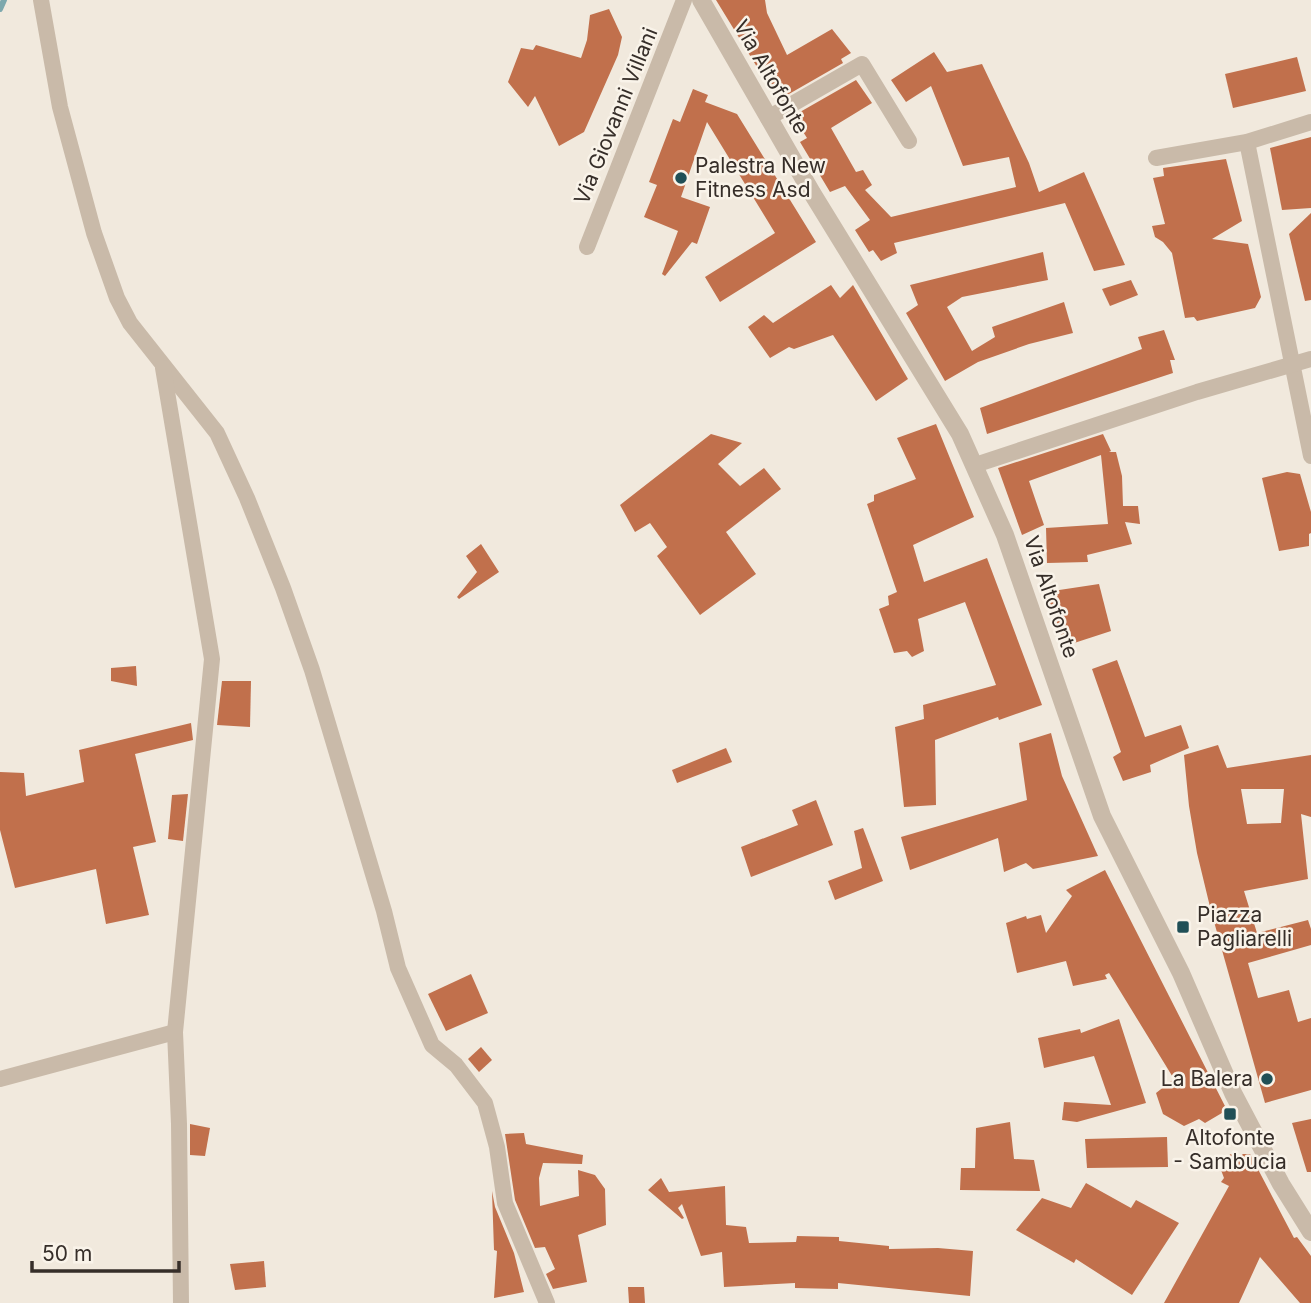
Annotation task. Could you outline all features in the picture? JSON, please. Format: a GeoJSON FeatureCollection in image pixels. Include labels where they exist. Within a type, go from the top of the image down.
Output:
{"type":"FeatureCollection","features":[{"type":"Feature","properties":{"kind":"street"},"geometry":{"type":"LineString","coordinates":[[41,0],[60,107],[94,233],[121,307],[163,368],[217,433],[247,498],[283,587],[312,670],[380,898],[398,968],[432,1045],[456,1065],[485,1103],[497,1147],[505,1203],[547,1303]]}},
{"type":"Feature","properties":{"kind":"street","name":"Via Giovanni Villani"},"geometry":{"type":"LineString","coordinates":[[586,247],[684,0]]}},
{"type":"Feature","properties":{"kind":"street","name":"Via Altofonte"},"geometry":{"type":"LineString","coordinates":[[701,0],[812,193],[960,434],[1005,535],[1102,817],[1181,974],[1233,1093],[1281,1184],[1311,1231]]}},
{"type":"Feature","properties":{"kind":"street"},"geometry":{"type":"LineString","coordinates":[[768,118],[862,64],[909,141]]}},
{"type":"Feature","properties":{"kind":"street"},"geometry":{"type":"LineString","coordinates":[[1156,158],[1247,142],[1311,122]]}},
{"type":"Feature","properties":{"kind":"street"},"geometry":{"type":"LineString","coordinates":[[1247,142],[1311,456]]}},
{"type":"Feature","properties":{"kind":"street"},"geometry":{"type":"LineString","coordinates":[[975,465],[1197,391],[1311,359]]}},
{"type":"Feature","properties":{"kind":"street"},"geometry":{"type":"LineString","coordinates":[[163,368],[212,659],[175,1032],[181,1303]]}},
{"type":"Feature","properties":{"kind":"street"},"geometry":{"type":"LineString","coordinates":[[0,1079],[175,1032]]}},
{"type":"Feature","properties":{"kind":"building"},"geometry":{"type":"Polygon","coordinates":[[[716,0],[765,0],[767,13],[787,55],[832,29],[851,53],[841,59],[843,63],[782,98],[781,95],[776,98],[716,0]]]}},
{"type":"Feature","properties":{"kind":"building"},"geometry":{"type":"Polygon","coordinates":[[[609,9],[622,37],[618,55],[584,132],[559,146],[535,96],[528,107],[508,82],[521,48],[533,50],[536,45],[581,58],[587,40],[590,15],[609,9]]]}},
{"type":"Feature","properties":{"kind":"building"},"geometry":{"type":"Polygon","coordinates":[[[934,52],[947,72],[982,64],[1029,163],[1039,192],[1084,172],[1125,265],[1094,271],[1065,203],[894,243],[897,253],[881,261],[873,250],[869,252],[855,230],[870,220],[845,186],[830,192],[800,142],[807,138],[793,116],[856,80],[872,103],[831,128],[856,172],[863,170],[872,185],[865,190],[891,217],[1016,187],[1009,157],[963,166],[931,86],[906,102],[891,80],[934,52]]]}},
{"type":"Feature","properties":{"kind":"building"},"geometry":{"type":"Polygon","coordinates":[[[1297,57],[1306,91],[1233,108],[1225,74],[1297,57]]]}},
{"type":"Feature","properties":{"kind":"building"},"geometry":{"type":"Polygon","coordinates":[[[693,89],[708,95],[705,102],[737,114],[816,242],[720,302],[705,277],[775,233],[707,122],[681,197],[710,207],[697,244],[692,242],[665,276],[662,274],[678,231],[644,217],[657,185],[649,182],[673,119],[680,122],[693,89]]]}},
{"type":"Feature","properties":{"kind":"building"},"geometry":{"type":"Polygon","coordinates":[[[1311,137],[1311,208],[1282,210],[1270,148],[1311,137]]]}},
{"type":"Feature","properties":{"kind":"building"},"geometry":{"type":"Polygon","coordinates":[[[1226,159],[1242,221],[1212,239],[1248,244],[1261,297],[1255,308],[1197,321],[1194,317],[1185,318],[1172,253],[1155,237],[1152,226],[1165,224],[1153,178],[1164,176],[1163,168],[1226,159]]]}},
{"type":"Feature","properties":{"kind":"building"},"geometry":{"type":"Polygon","coordinates":[[[1311,213],[1311,300],[1305,301],[1289,234],[1311,213]]]}},
{"type":"Feature","properties":{"kind":"building"},"geometry":{"type":"Polygon","coordinates":[[[1043,252],[1048,280],[962,297],[947,307],[972,351],[995,337],[992,327],[1064,302],[1073,333],[1029,344],[978,362],[945,381],[906,313],[918,305],[910,285],[1043,252]]]}},
{"type":"Feature","properties":{"kind":"building"},"geometry":{"type":"Polygon","coordinates":[[[1131,280],[1138,295],[1110,306],[1102,289],[1131,280]]]}},
{"type":"Feature","properties":{"kind":"building"},"geometry":{"type":"Polygon","coordinates":[[[831,285],[840,298],[853,285],[908,379],[876,401],[833,335],[794,349],[789,347],[770,358],[748,327],[764,315],[773,323],[831,285]]]}},
{"type":"Feature","properties":{"kind":"building"},"geometry":{"type":"Polygon","coordinates":[[[1164,330],[1175,360],[1170,360],[1173,373],[987,434],[980,408],[1142,349],[1138,337],[1164,330]]]}},
{"type":"Feature","properties":{"kind":"building"},"geometry":{"type":"Polygon","coordinates":[[[936,424],[974,517],[913,545],[924,582],[987,558],[1042,705],[999,720],[998,717],[935,740],[936,805],[904,807],[895,727],[924,719],[923,705],[996,685],[965,602],[918,619],[924,651],[912,657],[907,651],[894,653],[879,609],[889,605],[888,596],[897,592],[867,504],[874,501],[874,495],[916,479],[897,438],[936,424]]]}},
{"type":"Feature","properties":{"kind":"building"},"geometry":{"type":"Polygon","coordinates":[[[711,434],[742,443],[718,464],[740,486],[764,468],[781,489],[726,532],[756,574],[700,615],[657,556],[667,547],[650,523],[635,532],[620,505],[711,434]]]}},
{"type":"Feature","properties":{"kind":"building"},"geometry":{"type":"Polygon","coordinates":[[[1103,434],[1111,451],[1109,452],[1116,452],[1122,476],[1123,506],[1138,506],[1140,524],[1125,522],[1132,544],[1087,555],[1088,562],[1047,563],[1046,528],[1108,524],[1101,455],[1029,481],[1044,525],[1022,535],[998,468],[1103,434]]]}},
{"type":"Feature","properties":{"kind":"building"},"geometry":{"type":"Polygon","coordinates":[[[1287,472],[1300,474],[1311,512],[1311,533],[1309,546],[1279,551],[1262,478],[1287,472]]]}},
{"type":"Feature","properties":{"kind":"building"},"geometry":{"type":"Polygon","coordinates":[[[481,544],[499,572],[459,599],[457,597],[477,572],[466,556],[481,544]]]}},
{"type":"Feature","properties":{"kind":"building"},"geometry":{"type":"Polygon","coordinates":[[[1099,584],[1111,631],[1065,646],[1046,592],[1099,584]]]}},
{"type":"Feature","properties":{"kind":"building"},"geometry":{"type":"Polygon","coordinates":[[[1117,660],[1145,737],[1181,725],[1189,748],[1150,765],[1151,772],[1123,781],[1113,757],[1121,752],[1092,669],[1117,660]]]}},
{"type":"Feature","properties":{"kind":"building"},"geometry":{"type":"Polygon","coordinates":[[[136,666],[137,686],[111,681],[111,668],[136,666]]]}},
{"type":"Feature","properties":{"kind":"building"},"geometry":{"type":"Polygon","coordinates":[[[222,681],[251,681],[250,727],[217,725],[222,681]]]}},
{"type":"Feature","properties":{"kind":"building"},"geometry":{"type":"Polygon","coordinates":[[[191,723],[193,740],[135,754],[156,842],[133,847],[149,915],[106,924],[96,869],[15,888],[0,830],[0,772],[24,773],[26,796],[84,782],[79,750],[191,723]]]}},
{"type":"Feature","properties":{"kind":"building"},"geometry":{"type":"Polygon","coordinates":[[[1051,733],[1062,776],[1098,856],[1033,869],[1026,863],[1004,872],[998,838],[910,870],[901,837],[1027,800],[1019,743],[1051,733]]]}},
{"type":"Feature","properties":{"kind":"building"},"geometry":{"type":"Polygon","coordinates":[[[1218,745],[1227,768],[1311,755],[1311,817],[1301,814],[1308,879],[1244,891],[1257,933],[1308,920],[1311,945],[1248,963],[1258,998],[1289,990],[1298,1022],[1311,1018],[1311,1090],[1265,1103],[1197,853],[1184,755],[1218,745]],[[1241,789],[1247,824],[1281,823],[1284,789],[1241,789]]]}},
{"type":"Feature","properties":{"kind":"building"},"geometry":{"type":"Polygon","coordinates":[[[726,748],[732,762],[677,783],[672,770],[726,748]]]}},
{"type":"Feature","properties":{"kind":"building"},"geometry":{"type":"Polygon","coordinates":[[[188,794],[183,841],[168,839],[172,795],[188,794]]]}},
{"type":"Feature","properties":{"kind":"building"},"geometry":{"type":"Polygon","coordinates":[[[816,800],[833,845],[751,877],[741,847],[798,825],[792,810],[816,800]]]}},
{"type":"Feature","properties":{"kind":"building"},"geometry":{"type":"Polygon","coordinates":[[[863,828],[883,881],[835,900],[828,881],[862,868],[854,831],[863,828]]]}},
{"type":"Feature","properties":{"kind":"building"},"geometry":{"type":"Polygon","coordinates":[[[1105,870],[1227,1110],[1205,1123],[1199,1119],[1184,1126],[1163,1114],[1156,1093],[1174,1079],[1109,973],[1105,975],[1107,979],[1073,986],[1066,961],[1017,973],[1006,923],[1026,916],[1027,919],[1041,915],[1046,933],[1072,896],[1066,890],[1105,870]]]}},
{"type":"Feature","properties":{"kind":"building"},"geometry":{"type":"Polygon","coordinates":[[[471,974],[488,1013],[446,1031],[428,994],[471,974]]]}},
{"type":"Feature","properties":{"kind":"building"},"geometry":{"type":"Polygon","coordinates":[[[1119,1019],[1146,1103],[1077,1122],[1062,1120],[1064,1102],[1111,1105],[1094,1056],[1044,1068],[1038,1038],[1080,1029],[1081,1033],[1119,1019]]]}},
{"type":"Feature","properties":{"kind":"building"},"geometry":{"type":"Polygon","coordinates":[[[481,1047],[492,1060],[479,1072],[468,1059],[481,1047]]]}},
{"type":"Feature","properties":{"kind":"building"},"geometry":{"type":"Polygon","coordinates":[[[1311,1119],[1311,1172],[1307,1172],[1292,1123],[1311,1119]]]}},
{"type":"Feature","properties":{"kind":"building"},"geometry":{"type":"Polygon","coordinates":[[[1010,1122],[1014,1159],[1034,1160],[1040,1191],[960,1190],[961,1168],[975,1168],[976,1128],[1010,1122]]]}},
{"type":"Feature","properties":{"kind":"building"},"geometry":{"type":"Polygon","coordinates":[[[190,1124],[210,1128],[205,1156],[190,1155],[190,1124]]]}},
{"type":"Feature","properties":{"kind":"building"},"geometry":{"type":"Polygon","coordinates":[[[524,1133],[526,1144],[583,1155],[582,1164],[543,1163],[539,1178],[540,1206],[579,1196],[578,1170],[595,1175],[605,1189],[606,1225],[578,1235],[587,1282],[553,1289],[546,1274],[555,1269],[545,1247],[535,1248],[515,1200],[505,1134],[524,1133]]]}},
{"type":"Feature","properties":{"kind":"building"},"geometry":{"type":"Polygon","coordinates":[[[1167,1137],[1168,1167],[1087,1168],[1085,1139],[1167,1137]]]}},
{"type":"Feature","properties":{"kind":"building"},"geometry":{"type":"Polygon","coordinates":[[[1231,1154],[1237,1159],[1243,1154],[1250,1154],[1294,1238],[1297,1237],[1311,1256],[1311,1303],[1300,1303],[1260,1257],[1239,1303],[1164,1303],[1229,1186],[1221,1182],[1224,1178],[1218,1162],[1231,1154]]]}},
{"type":"Feature","properties":{"kind":"building"},"geometry":{"type":"Polygon","coordinates":[[[661,1178],[669,1192],[725,1186],[726,1225],[746,1227],[749,1243],[796,1242],[797,1236],[839,1237],[839,1241],[889,1246],[889,1249],[938,1248],[973,1251],[970,1296],[838,1283],[838,1289],[795,1288],[795,1283],[724,1287],[722,1252],[701,1256],[682,1204],[678,1208],[684,1218],[682,1219],[648,1190],[661,1178]]]}},
{"type":"Feature","properties":{"kind":"building"},"geometry":{"type":"Polygon","coordinates":[[[1086,1183],[1131,1208],[1136,1200],[1179,1223],[1132,1295],[1076,1259],[1074,1263],[1016,1230],[1042,1198],[1071,1208],[1086,1183]]]}},
{"type":"Feature","properties":{"kind":"building"},"geometry":{"type":"Polygon","coordinates":[[[492,1191],[495,1207],[514,1253],[524,1292],[494,1298],[497,1251],[494,1250],[492,1191]]]}},
{"type":"Feature","properties":{"kind":"building"},"geometry":{"type":"Polygon","coordinates":[[[264,1261],[266,1287],[235,1290],[230,1264],[264,1261]]]}},
{"type":"Feature","properties":{"kind":"building"},"geometry":{"type":"Polygon","coordinates":[[[628,1287],[644,1287],[645,1303],[629,1303],[628,1287]]]}},
{"type":"Feature","properties":{"kind":"waterway"},"geometry":{"type":"LineString","coordinates":[[0,9],[4,0]]}},
{"type":"Feature","properties":{"kind":"place","name":"Palestra New Fitness Asd"},"geometry":{"type":"Point","coordinates":[681,178]}},
{"type":"Feature","properties":{"kind":"place","name":"Piazza Pagliarelli"},"geometry":{"type":"Point","coordinates":[1183,927]}},
{"type":"Feature","properties":{"kind":"place","name":"La Balera"},"geometry":{"type":"Point","coordinates":[1267,1079]}},
{"type":"Feature","properties":{"kind":"place","name":"Altofonte - Sambucia"},"geometry":{"type":"Point","coordinates":[1230,1114]}}]}
